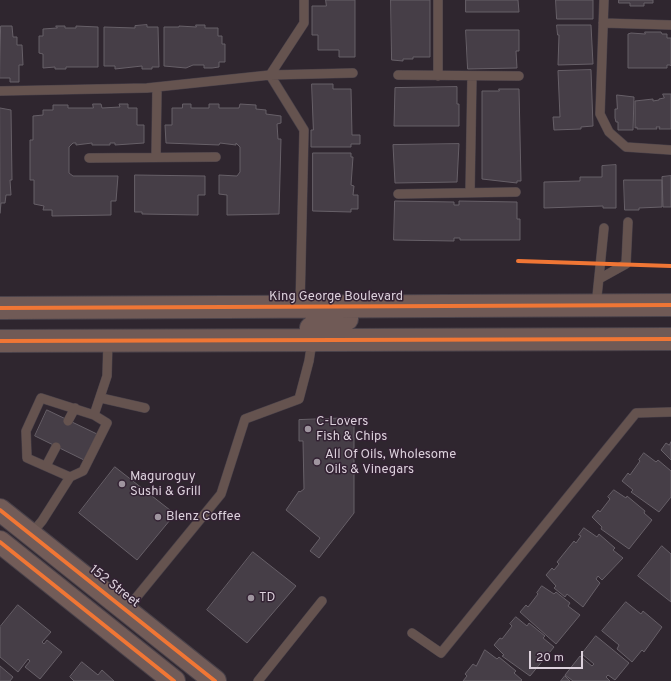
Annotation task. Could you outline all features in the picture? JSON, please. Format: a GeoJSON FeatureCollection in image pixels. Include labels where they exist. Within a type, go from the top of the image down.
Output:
{"type":"FeatureCollection","features":[{"type":"Feature","properties":{"kind":"main road","name":"King George Boulevard"},"geometry":{"type":"LineString","coordinates":[[0,308],[671,305]]}},
{"type":"Feature","properties":{"kind":"main road"},"geometry":{"type":"LineString","coordinates":[[312,341],[311,328],[318,322],[456,307]]}},
{"type":"Feature","properties":{"kind":"main road"},"geometry":{"type":"LineString","coordinates":[[0,341],[312,341],[671,338]]}},
{"type":"Feature","properties":{"kind":"main road","name":"152 Street"},"geometry":{"type":"LineString","coordinates":[[0,510],[215,681]]}},
{"type":"Feature","properties":{"kind":"main road"},"geometry":{"type":"LineString","coordinates":[[0,542],[174,681]]}},
{"type":"Feature","properties":{"kind":"lane"},"geometry":{"type":"LineString","coordinates":[[270,75],[304,24],[304,0]]}},
{"type":"Feature","properties":{"kind":"lane"},"geometry":{"type":"LineString","coordinates":[[438,0],[438,76]]}},
{"type":"Feature","properties":{"kind":"lane"},"geometry":{"type":"LineString","coordinates":[[604,0],[600,114],[609,132],[626,147],[671,150]]}},
{"type":"Feature","properties":{"kind":"lane"},"geometry":{"type":"LineString","coordinates":[[604,23],[671,25]]}},
{"type":"Feature","properties":{"kind":"lane"},"geometry":{"type":"LineString","coordinates":[[0,91],[158,88],[270,75],[353,73]]}},
{"type":"Feature","properties":{"kind":"lane"},"geometry":{"type":"LineString","coordinates":[[270,75],[304,130],[300,307]]}},
{"type":"Feature","properties":{"kind":"lane"},"geometry":{"type":"LineString","coordinates":[[398,75],[519,76]]}},
{"type":"Feature","properties":{"kind":"lane"},"geometry":{"type":"LineString","coordinates":[[470,193],[472,76]]}},
{"type":"Feature","properties":{"kind":"lane"},"geometry":{"type":"LineString","coordinates":[[156,158],[158,88]]}},
{"type":"Feature","properties":{"kind":"lane"},"geometry":{"type":"LineString","coordinates":[[89,158],[216,157]]}},
{"type":"Feature","properties":{"kind":"lane"},"geometry":{"type":"LineString","coordinates":[[398,194],[516,192]]}},
{"type":"Feature","properties":{"kind":"lane"},"geometry":{"type":"LineString","coordinates":[[599,279],[626,264],[628,222]]}},
{"type":"Feature","properties":{"kind":"lane"},"geometry":{"type":"LineString","coordinates":[[596,306],[604,228]]}},
{"type":"Feature","properties":{"kind":"lane"},"geometry":{"type":"LineString","coordinates":[[94,415],[101,398],[107,376],[108,341]]}},
{"type":"Feature","properties":{"kind":"lane"},"geometry":{"type":"LineString","coordinates":[[126,610],[221,494],[245,419],[299,399],[309,361],[312,341]]}},
{"type":"Feature","properties":{"kind":"lane"},"geometry":{"type":"LineString","coordinates":[[31,534],[42,521],[70,477],[83,471],[107,423],[94,415],[40,398],[26,431],[27,458],[70,477]]}},
{"type":"Feature","properties":{"kind":"lane"},"geometry":{"type":"LineString","coordinates":[[101,398],[145,408]]}},
{"type":"Feature","properties":{"kind":"lane"},"geometry":{"type":"LineString","coordinates":[[68,421],[75,408]]}},
{"type":"Feature","properties":{"kind":"lane"},"geometry":{"type":"LineString","coordinates":[[412,633],[441,653],[636,413],[671,412]]}},
{"type":"Feature","properties":{"kind":"lane"},"geometry":{"type":"LineString","coordinates":[[46,466],[56,447]]}},
{"type":"Feature","properties":{"kind":"lane"},"geometry":{"type":"LineString","coordinates":[[258,681],[322,601]]}},
{"type":"Feature","properties":{"kind":"building"},"geometry":{"type":"Polygon","coordinates":[[[326,0],[355,0],[355,57],[339,57],[339,50],[318,50],[318,35],[312,35],[312,6],[326,6],[326,0]]]}},
{"type":"Feature","properties":{"kind":"building"},"geometry":{"type":"Polygon","coordinates":[[[391,0],[430,0],[430,57],[413,57],[413,59],[403,59],[403,61],[392,60],[391,0]]]}},
{"type":"Feature","properties":{"kind":"building"},"geometry":{"type":"Polygon","coordinates":[[[466,0],[518,0],[519,12],[466,12],[466,0]]]}},
{"type":"Feature","properties":{"kind":"building"},"geometry":{"type":"Polygon","coordinates":[[[556,0],[593,0],[593,19],[557,19],[556,0]]]}},
{"type":"Feature","properties":{"kind":"building"},"geometry":{"type":"Polygon","coordinates":[[[619,0],[653,0],[653,3],[644,3],[644,6],[630,6],[630,3],[619,3],[619,0]]]}},
{"type":"Feature","properties":{"kind":"building"},"geometry":{"type":"Polygon","coordinates":[[[147,25],[147,27],[158,27],[159,67],[142,69],[142,66],[115,69],[115,66],[104,66],[104,27],[135,28],[135,26],[147,25]]]}},
{"type":"Feature","properties":{"kind":"building"},"geometry":{"type":"Polygon","coordinates":[[[196,25],[205,25],[205,28],[218,28],[218,36],[222,36],[222,44],[225,44],[225,62],[219,62],[219,67],[212,68],[204,68],[204,65],[193,65],[186,68],[164,66],[164,27],[196,27],[196,25]]]}},
{"type":"Feature","properties":{"kind":"building"},"geometry":{"type":"Polygon","coordinates":[[[557,25],[591,25],[593,64],[558,65],[559,35],[557,25]]]}},
{"type":"Feature","properties":{"kind":"building"},"geometry":{"type":"Polygon","coordinates":[[[1,26],[12,26],[13,37],[17,37],[17,45],[22,45],[23,65],[19,65],[19,82],[10,82],[10,78],[0,78],[1,26]]]}},
{"type":"Feature","properties":{"kind":"building"},"geometry":{"type":"Polygon","coordinates":[[[56,26],[65,26],[65,28],[76,28],[76,26],[98,27],[98,67],[66,67],[66,69],[55,69],[55,67],[43,68],[43,54],[39,53],[39,36],[43,36],[43,29],[57,28],[56,26]]]}},
{"type":"Feature","properties":{"kind":"building"},"geometry":{"type":"Polygon","coordinates":[[[466,30],[519,30],[519,51],[516,51],[517,68],[468,69],[466,30]]]}},
{"type":"Feature","properties":{"kind":"building"},"geometry":{"type":"Polygon","coordinates":[[[645,32],[661,32],[662,34],[667,34],[667,38],[671,38],[671,66],[667,65],[667,68],[628,68],[628,34],[645,34],[645,32]]]}},
{"type":"Feature","properties":{"kind":"building"},"geometry":{"type":"Polygon","coordinates":[[[591,70],[593,126],[581,127],[581,129],[554,130],[553,117],[560,117],[558,71],[591,70]]]}},
{"type":"Feature","properties":{"kind":"building"},"geometry":{"type":"Polygon","coordinates":[[[312,84],[333,84],[333,89],[351,89],[352,135],[360,135],[360,144],[351,144],[351,147],[311,147],[311,130],[313,130],[312,84]]]}},
{"type":"Feature","properties":{"kind":"building"},"geometry":{"type":"Polygon","coordinates":[[[457,87],[459,126],[394,126],[395,88],[457,87]]]}},
{"type":"Feature","properties":{"kind":"building"},"geometry":{"type":"Polygon","coordinates":[[[499,89],[519,89],[521,181],[517,181],[517,183],[482,179],[482,91],[499,91],[499,89]]]}},
{"type":"Feature","properties":{"kind":"building"},"geometry":{"type":"Polygon","coordinates":[[[663,94],[671,94],[671,129],[659,129],[660,127],[656,127],[657,129],[635,128],[635,101],[653,99],[653,101],[659,100],[664,98],[663,94]]]}},
{"type":"Feature","properties":{"kind":"building"},"geometry":{"type":"Polygon","coordinates":[[[617,95],[634,97],[633,130],[618,130],[618,122],[616,122],[615,118],[615,109],[617,109],[617,95]]]}},
{"type":"Feature","properties":{"kind":"building"},"geometry":{"type":"Polygon","coordinates":[[[93,104],[101,104],[102,108],[120,107],[119,104],[128,104],[128,108],[137,108],[137,125],[144,125],[144,143],[115,145],[115,143],[110,143],[110,145],[92,145],[92,143],[76,145],[76,143],[73,143],[69,147],[69,173],[73,176],[118,176],[116,201],[111,201],[111,215],[52,216],[52,210],[43,210],[44,206],[34,204],[34,180],[30,180],[30,140],[33,140],[33,116],[43,115],[43,110],[53,110],[53,105],[68,105],[68,108],[93,108],[93,104]]]}},
{"type":"Feature","properties":{"kind":"building"},"geometry":{"type":"Polygon","coordinates":[[[183,104],[191,104],[191,108],[209,108],[209,104],[219,104],[219,108],[239,108],[240,104],[256,105],[256,109],[266,110],[266,114],[281,116],[281,123],[277,124],[278,139],[281,139],[279,214],[227,215],[227,195],[219,194],[219,175],[237,176],[240,172],[240,147],[236,143],[236,145],[220,143],[219,145],[166,143],[165,125],[172,125],[172,108],[182,108],[183,104]]]}},
{"type":"Feature","properties":{"kind":"building"},"geometry":{"type":"Polygon","coordinates":[[[0,108],[11,110],[12,180],[10,180],[11,195],[6,195],[5,203],[1,203],[0,213],[0,108]]]}},
{"type":"Feature","properties":{"kind":"building"},"geometry":{"type":"Polygon","coordinates":[[[459,144],[457,182],[395,183],[393,145],[459,144]]]}},
{"type":"Feature","properties":{"kind":"building"},"geometry":{"type":"Polygon","coordinates":[[[313,153],[351,153],[351,157],[353,157],[351,185],[354,186],[353,195],[358,195],[358,209],[351,209],[351,212],[313,211],[313,153]]]}},
{"type":"Feature","properties":{"kind":"building"},"geometry":{"type":"Polygon","coordinates":[[[616,165],[616,208],[603,208],[603,206],[544,208],[544,182],[580,181],[580,177],[602,177],[602,166],[616,165]]]}},
{"type":"Feature","properties":{"kind":"building"},"geometry":{"type":"Polygon","coordinates":[[[135,175],[205,176],[205,195],[198,195],[198,215],[142,214],[142,212],[135,212],[135,175]]]}},
{"type":"Feature","properties":{"kind":"building"},"geometry":{"type":"Polygon","coordinates":[[[671,176],[671,207],[663,207],[662,177],[671,176]]]}},
{"type":"Feature","properties":{"kind":"building"},"geometry":{"type":"Polygon","coordinates":[[[624,180],[662,180],[662,207],[625,210],[624,180]]]}},
{"type":"Feature","properties":{"kind":"building"},"geometry":{"type":"Polygon","coordinates":[[[395,201],[454,202],[454,205],[459,205],[459,201],[517,202],[517,219],[520,219],[520,240],[460,240],[460,238],[454,238],[454,241],[394,240],[395,201]]]}},
{"type":"Feature","properties":{"kind":"building"},"geometry":{"type":"Polygon","coordinates":[[[47,410],[97,434],[84,460],[35,436],[47,410]]]}},
{"type":"Feature","properties":{"kind":"building"},"geometry":{"type":"Polygon","coordinates":[[[354,418],[354,513],[319,558],[310,551],[320,538],[286,510],[299,491],[300,492],[304,489],[303,441],[299,441],[299,420],[354,418]]]}},
{"type":"Feature","properties":{"kind":"building"},"geometry":{"type":"Polygon","coordinates":[[[671,442],[671,460],[661,450],[666,443],[669,445],[671,442]]]}},
{"type":"Feature","properties":{"kind":"building"},"geometry":{"type":"Polygon","coordinates":[[[644,453],[656,462],[658,460],[671,471],[671,497],[659,512],[631,492],[633,490],[622,481],[628,473],[630,475],[644,453]]]}},
{"type":"Feature","properties":{"kind":"building"},"geometry":{"type":"Polygon","coordinates":[[[115,467],[175,514],[137,560],[79,513],[115,467]]]}},
{"type":"Feature","properties":{"kind":"building"},"geometry":{"type":"Polygon","coordinates":[[[614,490],[626,498],[627,496],[645,511],[644,513],[652,520],[629,549],[601,529],[602,527],[592,517],[598,510],[600,512],[610,499],[608,497],[614,490]]]}},
{"type":"Feature","properties":{"kind":"building"},"geometry":{"type":"Polygon","coordinates":[[[584,528],[597,537],[599,534],[615,548],[613,550],[623,558],[602,580],[598,576],[596,579],[600,583],[583,607],[567,594],[565,597],[554,588],[556,586],[546,575],[552,568],[554,570],[559,564],[557,562],[574,541],[576,543],[584,528]]]}},
{"type":"Feature","properties":{"kind":"building"},"geometry":{"type":"Polygon","coordinates":[[[662,546],[671,554],[671,602],[638,576],[662,546]]]}},
{"type":"Feature","properties":{"kind":"building","name":"TD"},"geometry":{"type":"Polygon","coordinates":[[[253,552],[296,586],[247,643],[207,610],[253,552]]]}},
{"type":"Feature","properties":{"kind":"building"},"geometry":{"type":"Polygon","coordinates":[[[542,586],[554,594],[556,592],[570,603],[568,606],[580,615],[556,644],[520,612],[526,605],[528,607],[542,586]]]}},
{"type":"Feature","properties":{"kind":"building"},"geometry":{"type":"Polygon","coordinates":[[[626,602],[641,614],[643,611],[662,627],[644,652],[642,650],[632,662],[617,649],[619,645],[602,631],[626,602]]]}},
{"type":"Feature","properties":{"kind":"building"},"geometry":{"type":"Polygon","coordinates":[[[18,605],[51,632],[42,642],[44,644],[47,640],[62,652],[40,679],[25,667],[30,661],[28,659],[18,672],[0,657],[0,627],[18,605]]]}},
{"type":"Feature","properties":{"kind":"building"},"geometry":{"type":"Polygon","coordinates":[[[516,617],[527,626],[529,623],[545,636],[543,638],[554,647],[530,676],[502,656],[504,655],[494,645],[500,638],[502,639],[512,626],[510,624],[516,617]]]}},
{"type":"Feature","properties":{"kind":"building"},"geometry":{"type":"Polygon","coordinates":[[[596,636],[629,663],[615,680],[608,675],[606,677],[610,681],[573,681],[565,675],[580,656],[592,666],[594,664],[582,654],[596,636]]]}},
{"type":"Feature","properties":{"kind":"building"},"geometry":{"type":"Polygon","coordinates":[[[485,650],[497,659],[499,657],[516,671],[514,673],[522,680],[463,681],[467,676],[465,674],[473,664],[476,666],[485,650]]]}},
{"type":"Feature","properties":{"kind":"building"},"geometry":{"type":"Polygon","coordinates":[[[82,662],[98,675],[102,670],[114,681],[74,681],[70,677],[82,662]]]}},
{"type":"Feature","properties":{"kind":"building"},"geometry":{"type":"Polygon","coordinates":[[[0,666],[13,677],[10,681],[0,681],[0,666]]]}},
{"type":"Feature","properties":{"kind":"building"},"geometry":{"type":"Polygon","coordinates":[[[565,676],[570,681],[561,681],[565,676]]]}},
{"type":"Feature","properties":{"kind":"cycle path"},"geometry":{"type":"LineString","coordinates":[[518,261],[671,266]]}},
{"type":"Feature","properties":{"kind":"cycle path"},"geometry":{"type":"LineString","coordinates":[[0,308],[671,305]]}},
{"type":"Feature","properties":{"kind":"cycle path"},"geometry":{"type":"LineString","coordinates":[[0,341],[671,339]]}},
{"type":"Feature","properties":{"kind":"cycle path"},"geometry":{"type":"LineString","coordinates":[[0,510],[215,681]]}},
{"type":"Feature","properties":{"kind":"cycle path"},"geometry":{"type":"LineString","coordinates":[[0,542],[174,681]]}},
{"type":"Feature","properties":{"kind":"place","name":"C-Lovers Fish & Chips"},"geometry":{"type":"Point","coordinates":[308,429]}},
{"type":"Feature","properties":{"kind":"place","name":"All Of Oils, Wholesome Oils & Vinegars"},"geometry":{"type":"Point","coordinates":[317,462]}},
{"type":"Feature","properties":{"kind":"place","name":"Maguroguy Sushi & Grill"},"geometry":{"type":"Point","coordinates":[122,484]}},
{"type":"Feature","properties":{"kind":"place","name":"Blenz Coffee"},"geometry":{"type":"Point","coordinates":[158,517]}},
{"type":"Feature","properties":{"kind":"place","name":"TD"},"geometry":{"type":"Point","coordinates":[251,598]}}]}
